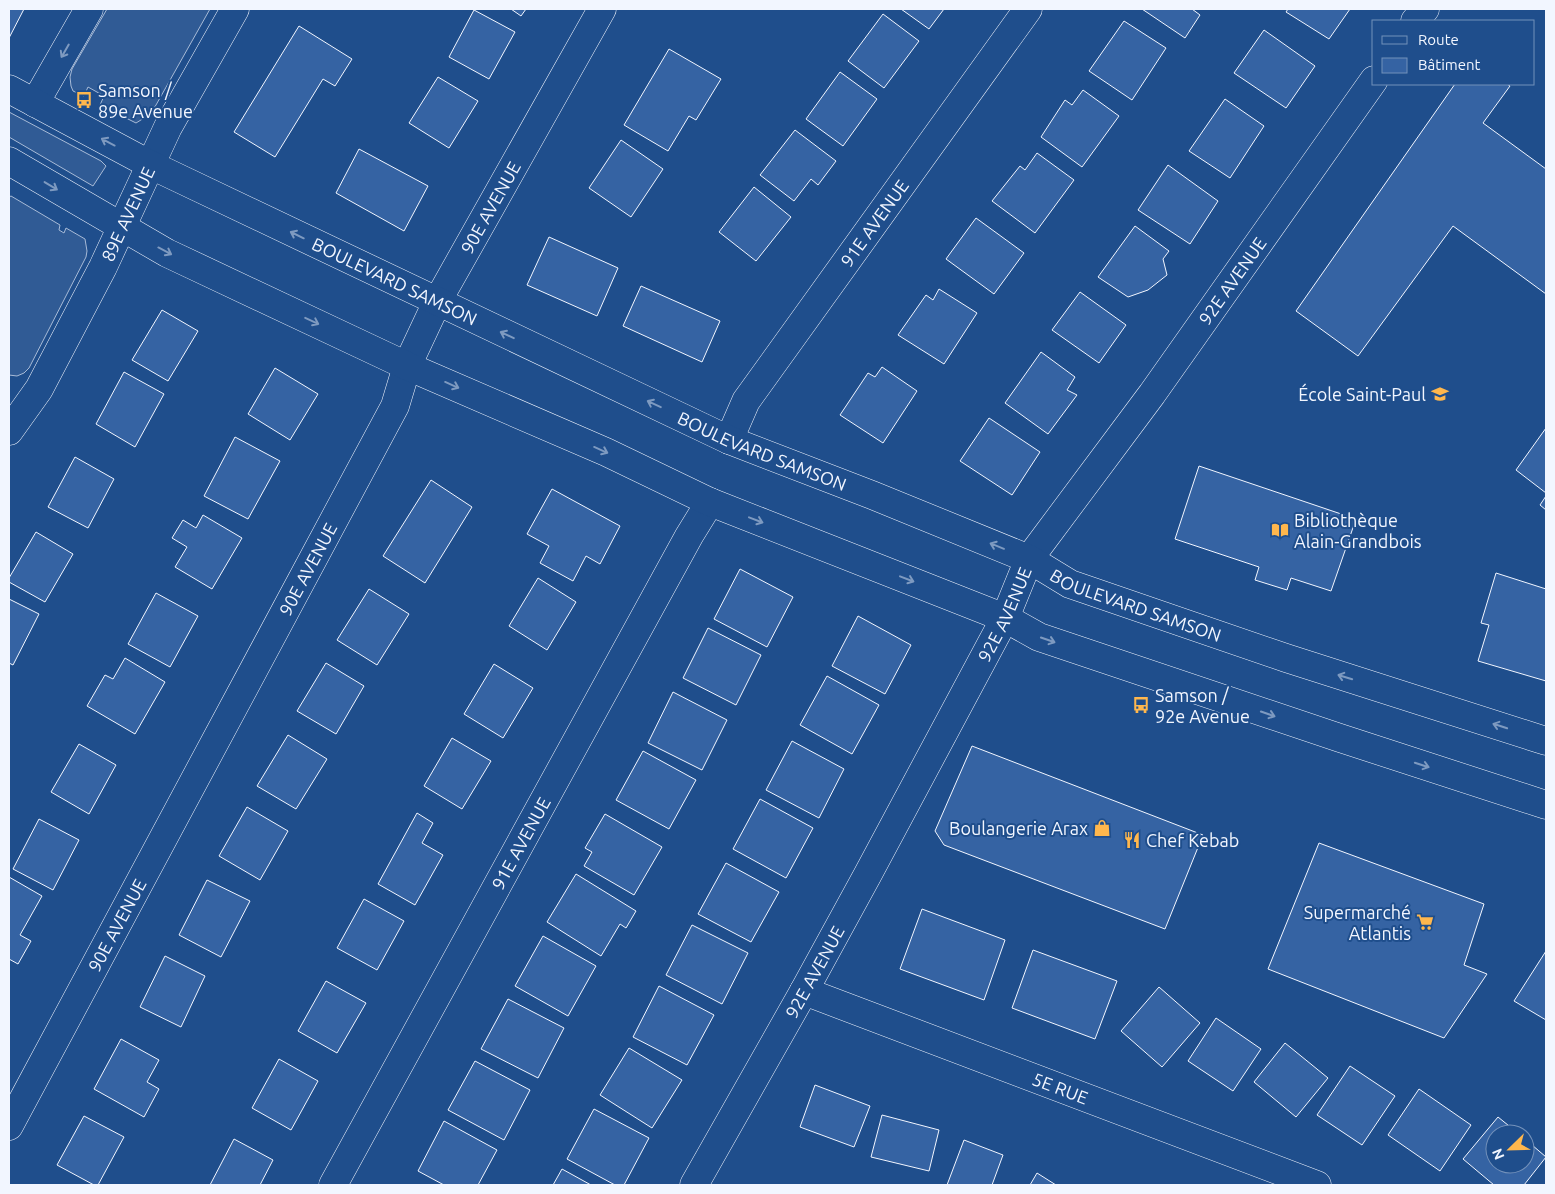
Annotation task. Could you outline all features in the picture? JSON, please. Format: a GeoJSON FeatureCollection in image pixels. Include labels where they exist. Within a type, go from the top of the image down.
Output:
{"type":"FeatureCollection","features":[{"type":"Feature","properties":{"kind":"street"},"geometry":{"type":"LineString","coordinates":[[35,103],[89,9]]}},
{"type":"Feature","properties":{"kind":"street","name":"89E AVENUE"},"geometry":{"type":"LineString","coordinates":[[11,420],[39,389],[103,267],[168,127],[235,9]]}},
{"type":"Feature","properties":{"kind":"street","name":"90E AVENUE"},"geometry":{"type":"LineString","coordinates":[[9,1126],[395,406],[407,366],[437,302],[602,9]]}},
{"type":"Feature","properties":{"kind":"street","name":"91E AVENUE"},"geometry":{"type":"LineString","coordinates":[[729,440],[746,401],[1028,9]]}},
{"type":"Feature","properties":{"kind":"street"},"geometry":{"type":"LineString","coordinates":[[1416,20],[1425,9]]}},
{"type":"Feature","properties":{"kind":"street","name":"92E AVENUE"},"geometry":{"type":"LineString","coordinates":[[694,1185],[804,991],[1004,618],[1029,559],[1152,394],[1372,83]]}},
{"type":"Feature","properties":{"kind":"street","name":"BOULEVARD SAMSON"},"geometry":{"type":"LineString","coordinates":[[9,89],[151,165],[729,440],[872,495],[1029,559],[1070,584],[1286,658],[1546,741]]}},
{"type":"Feature","properties":{"kind":"street"},"geometry":{"type":"LineString","coordinates":[[9,161],[167,253],[407,366],[606,452],[710,502],[1004,618],[1039,637],[1546,805]]}},
{"type":"Feature","properties":{"kind":"street","name":"91E AVENUE"},"geometry":{"type":"LineString","coordinates":[[333,1185],[689,536],[710,502]]}},
{"type":"Feature","properties":{"kind":"street","name":"5E RUE"},"geometry":{"type":"LineString","coordinates":[[804,991],[1317,1185]]}},
{"type":"Feature","properties":{"kind":"shaded area"},"geometry":{"type":"Polygon","coordinates":[[[107,9],[210,9],[156,105],[149,115],[136,123],[100,105],[104,96],[88,87],[84,96],[73,91],[71,86],[70,77],[72,69],[107,9]]]}},
{"type":"Feature","properties":{"kind":"shaded area"},"geometry":{"type":"Polygon","coordinates":[[[9,112],[101,161],[106,166],[93,186],[9,137],[9,112]]]}},
{"type":"Feature","properties":{"kind":"shaded area"},"geometry":{"type":"Polygon","coordinates":[[[11,196],[60,225],[59,230],[64,233],[66,228],[85,239],[87,251],[86,257],[29,368],[17,376],[9,375],[9,197],[11,196]]]}},
{"type":"Feature","properties":{"kind":"building"},"geometry":{"type":"Polygon","coordinates":[[[9,9],[24,9],[9,38],[9,9]]]}},
{"type":"Feature","properties":{"kind":"building"},"geometry":{"type":"Polygon","coordinates":[[[511,9],[526,9],[521,16],[511,9]]]}},
{"type":"Feature","properties":{"kind":"building"},"geometry":{"type":"Polygon","coordinates":[[[901,9],[944,9],[929,29],[901,9]]]}},
{"type":"Feature","properties":{"kind":"building"},"geometry":{"type":"Polygon","coordinates":[[[1142,9],[1192,9],[1200,15],[1185,38],[1142,9]]]}},
{"type":"Feature","properties":{"kind":"building"},"geometry":{"type":"Polygon","coordinates":[[[1288,9],[1350,9],[1329,39],[1286,12],[1288,9]]]}},
{"type":"Feature","properties":{"kind":"building"},"geometry":{"type":"Polygon","coordinates":[[[474,10],[515,32],[489,79],[449,57],[474,10]]]}},
{"type":"Feature","properties":{"kind":"building"},"geometry":{"type":"Polygon","coordinates":[[[883,14],[919,41],[884,88],[848,61],[883,14]]]}},
{"type":"Feature","properties":{"kind":"building"},"geometry":{"type":"Polygon","coordinates":[[[1124,21],[1166,48],[1132,100],[1089,71],[1124,21]]]}},
{"type":"Feature","properties":{"kind":"building"},"geometry":{"type":"Polygon","coordinates":[[[299,26],[352,59],[335,86],[323,79],[275,157],[234,132],[299,26]]]}},
{"type":"Feature","properties":{"kind":"building"},"geometry":{"type":"Polygon","coordinates":[[[1264,30],[1315,66],[1286,108],[1234,73],[1264,30]]]}},
{"type":"Feature","properties":{"kind":"building"},"geometry":{"type":"Polygon","coordinates":[[[669,49],[721,79],[696,120],[689,116],[668,151],[624,125],[669,49]]]}},
{"type":"Feature","properties":{"kind":"building"},"geometry":{"type":"Polygon","coordinates":[[[840,72],[877,99],[843,146],[806,119],[840,72]]]}},
{"type":"Feature","properties":{"kind":"building"},"geometry":{"type":"Polygon","coordinates":[[[438,77],[478,101],[449,148],[409,123],[438,77]]]}},
{"type":"Feature","properties":{"kind":"building"},"geometry":{"type":"Polygon","coordinates":[[[1454,85],[1510,86],[1483,123],[1546,169],[1546,294],[1453,226],[1358,356],[1296,311],[1454,85]]]}},
{"type":"Feature","properties":{"kind":"building"},"geometry":{"type":"Polygon","coordinates":[[[1083,90],[1119,116],[1082,167],[1041,137],[1065,100],[1072,105],[1083,90]]]}},
{"type":"Feature","properties":{"kind":"building"},"geometry":{"type":"Polygon","coordinates":[[[1225,99],[1264,126],[1230,178],[1189,151],[1225,99]]]}},
{"type":"Feature","properties":{"kind":"building"},"geometry":{"type":"Polygon","coordinates":[[[795,130],[836,161],[818,185],[811,179],[794,201],[760,175],[795,130]]]}},
{"type":"Feature","properties":{"kind":"building"},"geometry":{"type":"Polygon","coordinates":[[[621,140],[663,169],[631,217],[589,188],[621,140]]]}},
{"type":"Feature","properties":{"kind":"building"},"geometry":{"type":"Polygon","coordinates":[[[359,149],[428,186],[404,231],[336,193],[359,149]]]}},
{"type":"Feature","properties":{"kind":"building"},"geometry":{"type":"Polygon","coordinates":[[[1037,153],[1074,180],[1035,233],[992,201],[1020,166],[1025,170],[1037,153]]]}},
{"type":"Feature","properties":{"kind":"building"},"geometry":{"type":"Polygon","coordinates":[[[1168,165],[1218,201],[1190,244],[1138,210],[1168,165]]]}},
{"type":"Feature","properties":{"kind":"building"},"geometry":{"type":"Polygon","coordinates":[[[754,187],[791,217],[756,261],[719,232],[754,187]]]}},
{"type":"Feature","properties":{"kind":"building"},"geometry":{"type":"Polygon","coordinates":[[[976,218],[1024,253],[994,294],[946,259],[976,218]]]}},
{"type":"Feature","properties":{"kind":"building"},"geometry":{"type":"Polygon","coordinates":[[[1135,226],[1169,251],[1163,259],[1167,275],[1148,290],[1128,297],[1098,277],[1135,226]]]}},
{"type":"Feature","properties":{"kind":"building"},"geometry":{"type":"Polygon","coordinates":[[[549,237],[618,268],[597,316],[527,285],[549,237]]]}},
{"type":"Feature","properties":{"kind":"building"},"geometry":{"type":"Polygon","coordinates":[[[641,286],[720,321],[702,362],[623,326],[641,286]]]}},
{"type":"Feature","properties":{"kind":"building"},"geometry":{"type":"Polygon","coordinates":[[[939,289],[977,313],[944,364],[898,335],[926,295],[933,300],[939,289]]]}},
{"type":"Feature","properties":{"kind":"building"},"geometry":{"type":"Polygon","coordinates":[[[1080,292],[1126,325],[1099,363],[1052,330],[1080,292]]]}},
{"type":"Feature","properties":{"kind":"building"},"geometry":{"type":"Polygon","coordinates":[[[162,310],[198,331],[168,381],[132,360],[162,310]]]}},
{"type":"Feature","properties":{"kind":"building"},"geometry":{"type":"Polygon","coordinates":[[[1041,352],[1075,377],[1067,390],[1077,395],[1048,434],[1005,403],[1041,352]]]}},
{"type":"Feature","properties":{"kind":"building"},"geometry":{"type":"Polygon","coordinates":[[[882,367],[917,391],[883,443],[840,415],[868,373],[875,377],[882,367]]]}},
{"type":"Feature","properties":{"kind":"building"},"geometry":{"type":"Polygon","coordinates":[[[275,368],[318,394],[290,440],[248,414],[275,368]]]}},
{"type":"Feature","properties":{"kind":"building"},"geometry":{"type":"Polygon","coordinates":[[[124,372],[164,394],[135,447],[96,424],[124,372]]]}},
{"type":"Feature","properties":{"kind":"building"},"geometry":{"type":"Polygon","coordinates":[[[989,418],[1040,452],[1012,495],[960,461],[989,418]]]}},
{"type":"Feature","properties":{"kind":"building"},"geometry":{"type":"Polygon","coordinates":[[[1546,428],[1546,493],[1516,470],[1546,428]]]}},
{"type":"Feature","properties":{"kind":"building"},"geometry":{"type":"Polygon","coordinates":[[[235,437],[280,461],[248,519],[204,496],[235,437]]]}},
{"type":"Feature","properties":{"kind":"building"},"geometry":{"type":"Polygon","coordinates":[[[75,457],[114,479],[88,528],[48,507],[75,457]]]}},
{"type":"Feature","properties":{"kind":"building"},"geometry":{"type":"Polygon","coordinates":[[[1199,466],[1356,519],[1331,591],[1291,578],[1287,590],[1255,580],[1259,567],[1175,539],[1199,466]]]}},
{"type":"Feature","properties":{"kind":"building"},"geometry":{"type":"Polygon","coordinates":[[[431,480],[472,507],[425,583],[383,556],[431,480]]]}},
{"type":"Feature","properties":{"kind":"building"},"geometry":{"type":"Polygon","coordinates":[[[552,489],[620,526],[600,564],[586,556],[573,581],[540,563],[549,546],[527,534],[552,489]]]}},
{"type":"Feature","properties":{"kind":"building"},"geometry":{"type":"Polygon","coordinates":[[[1546,496],[1546,510],[1540,505],[1546,496]]]}},
{"type":"Feature","properties":{"kind":"building"},"geometry":{"type":"Polygon","coordinates":[[[203,515],[242,538],[212,589],[175,567],[187,547],[172,538],[183,520],[196,528],[203,515]]]}},
{"type":"Feature","properties":{"kind":"building"},"geometry":{"type":"Polygon","coordinates":[[[36,532],[73,554],[45,602],[9,582],[9,578],[36,532]]]}},
{"type":"Feature","properties":{"kind":"building"},"geometry":{"type":"Polygon","coordinates":[[[740,569],[793,597],[767,647],[714,619],[740,569]]]}},
{"type":"Feature","properties":{"kind":"building"},"geometry":{"type":"Polygon","coordinates":[[[1496,573],[1546,589],[1546,681],[1478,661],[1489,625],[1481,623],[1496,573]]]}},
{"type":"Feature","properties":{"kind":"building"},"geometry":{"type":"Polygon","coordinates":[[[538,578],[576,602],[547,650],[509,626],[538,578]]]}},
{"type":"Feature","properties":{"kind":"building"},"geometry":{"type":"Polygon","coordinates":[[[369,589],[409,614],[377,665],[337,640],[369,589]]]}},
{"type":"Feature","properties":{"kind":"building"},"geometry":{"type":"Polygon","coordinates":[[[156,593],[198,616],[170,667],[128,644],[156,593]]]}},
{"type":"Feature","properties":{"kind":"building"},"geometry":{"type":"Polygon","coordinates":[[[9,599],[39,614],[13,665],[9,663],[9,599]]]}},
{"type":"Feature","properties":{"kind":"building"},"geometry":{"type":"Polygon","coordinates":[[[858,616],[911,645],[885,694],[832,666],[858,616]]]}},
{"type":"Feature","properties":{"kind":"building"},"geometry":{"type":"Polygon","coordinates":[[[708,628],[761,655],[736,705],[683,678],[708,628]]]}},
{"type":"Feature","properties":{"kind":"building"},"geometry":{"type":"Polygon","coordinates":[[[125,658],[165,682],[135,734],[87,706],[105,675],[113,679],[125,658]]]}},
{"type":"Feature","properties":{"kind":"building"},"geometry":{"type":"Polygon","coordinates":[[[326,663],[364,686],[336,734],[297,711],[326,663]]]}},
{"type":"Feature","properties":{"kind":"building"},"geometry":{"type":"Polygon","coordinates":[[[494,664],[533,688],[503,738],[464,714],[494,664]]]}},
{"type":"Feature","properties":{"kind":"building"},"geometry":{"type":"Polygon","coordinates":[[[827,676],[879,705],[852,754],[800,725],[827,676]]]}},
{"type":"Feature","properties":{"kind":"building"},"geometry":{"type":"Polygon","coordinates":[[[673,692],[727,720],[702,770],[648,743],[673,692]]]}},
{"type":"Feature","properties":{"kind":"building"},"geometry":{"type":"Polygon","coordinates":[[[288,735],[327,759],[296,809],[257,786],[288,735]]]}},
{"type":"Feature","properties":{"kind":"building"},"geometry":{"type":"Polygon","coordinates":[[[452,738],[491,761],[462,809],[424,786],[452,738]]]}},
{"type":"Feature","properties":{"kind":"building"},"geometry":{"type":"Polygon","coordinates":[[[792,741],[844,769],[819,818],[766,790],[792,741]]]}},
{"type":"Feature","properties":{"kind":"building"},"geometry":{"type":"Polygon","coordinates":[[[79,744],[116,765],[89,814],[51,792],[79,744]]]}},
{"type":"Feature","properties":{"kind":"building"},"geometry":{"type":"Polygon","coordinates":[[[972,746],[1203,835],[1165,929],[944,845],[935,831],[972,746]]]}},
{"type":"Feature","properties":{"kind":"building"},"geometry":{"type":"Polygon","coordinates":[[[643,751],[696,780],[669,829],[616,800],[643,751]]]}},
{"type":"Feature","properties":{"kind":"building"},"geometry":{"type":"Polygon","coordinates":[[[760,799],[813,828],[786,878],[733,849],[760,799]]]}},
{"type":"Feature","properties":{"kind":"building"},"geometry":{"type":"Polygon","coordinates":[[[247,807],[288,831],[260,880],[219,856],[247,807]]]}},
{"type":"Feature","properties":{"kind":"building"},"geometry":{"type":"Polygon","coordinates":[[[417,813],[433,823],[422,843],[443,855],[415,905],[378,884],[417,813]]]}},
{"type":"Feature","properties":{"kind":"building"},"geometry":{"type":"Polygon","coordinates":[[[605,814],[662,847],[634,895],[584,866],[592,852],[585,848],[605,814]]]}},
{"type":"Feature","properties":{"kind":"building"},"geometry":{"type":"Polygon","coordinates":[[[39,819],[79,840],[53,890],[13,869],[39,819]]]}},
{"type":"Feature","properties":{"kind":"building"},"geometry":{"type":"Polygon","coordinates":[[[1319,843],[1484,904],[1464,965],[1487,974],[1444,1038],[1268,969],[1319,843]]]}},
{"type":"Feature","properties":{"kind":"building"},"geometry":{"type":"Polygon","coordinates":[[[726,863],[779,892],[751,942],[698,914],[726,863]]]}},
{"type":"Feature","properties":{"kind":"building"},"geometry":{"type":"Polygon","coordinates":[[[576,874],[636,911],[626,928],[620,924],[601,956],[547,922],[576,874]]]}},
{"type":"Feature","properties":{"kind":"building"},"geometry":{"type":"Polygon","coordinates":[[[9,877],[42,896],[20,935],[31,941],[18,964],[9,959],[9,877]]]}},
{"type":"Feature","properties":{"kind":"building"},"geometry":{"type":"Polygon","coordinates":[[[207,880],[250,901],[221,957],[179,935],[207,880]]]}},
{"type":"Feature","properties":{"kind":"building"},"geometry":{"type":"Polygon","coordinates":[[[364,899],[404,921],[377,970],[337,948],[364,899]]]}},
{"type":"Feature","properties":{"kind":"building"},"geometry":{"type":"Polygon","coordinates":[[[922,909],[1005,940],[984,1000],[900,969],[922,909]]]}},
{"type":"Feature","properties":{"kind":"building"},"geometry":{"type":"Polygon","coordinates":[[[692,925],[748,953],[722,1004],[666,975],[692,925]]]}},
{"type":"Feature","properties":{"kind":"building"},"geometry":{"type":"Polygon","coordinates":[[[543,936],[596,966],[568,1016],[515,986],[543,936]]]}},
{"type":"Feature","properties":{"kind":"building"},"geometry":{"type":"Polygon","coordinates":[[[1033,950],[1117,981],[1095,1039],[1012,1008],[1033,950]]]}},
{"type":"Feature","properties":{"kind":"building"},"geometry":{"type":"Polygon","coordinates":[[[1546,951],[1546,1020],[1514,1001],[1546,951]]]}},
{"type":"Feature","properties":{"kind":"building"},"geometry":{"type":"Polygon","coordinates":[[[165,956],[205,976],[181,1027],[140,1007],[165,956]]]}},
{"type":"Feature","properties":{"kind":"building"},"geometry":{"type":"Polygon","coordinates":[[[326,981],[366,1003],[337,1053],[298,1031],[326,981]]]}},
{"type":"Feature","properties":{"kind":"building"},"geometry":{"type":"Polygon","coordinates":[[[659,986],[714,1015],[687,1065],[633,1037],[659,986]]]}},
{"type":"Feature","properties":{"kind":"building"},"geometry":{"type":"Polygon","coordinates":[[[1159,987],[1200,1023],[1162,1067],[1121,1031],[1159,987]]]}},
{"type":"Feature","properties":{"kind":"building"},"geometry":{"type":"Polygon","coordinates":[[[508,999],[564,1028],[538,1078],[481,1049],[508,999]]]}},
{"type":"Feature","properties":{"kind":"building"},"geometry":{"type":"Polygon","coordinates":[[[1216,1018],[1261,1049],[1233,1091],[1188,1061],[1216,1018]]]}},
{"type":"Feature","properties":{"kind":"building"},"geometry":{"type":"Polygon","coordinates":[[[121,1039],[159,1060],[147,1082],[159,1089],[144,1117],[94,1089],[121,1039]]]}},
{"type":"Feature","properties":{"kind":"building"},"geometry":{"type":"Polygon","coordinates":[[[1285,1043],[1328,1078],[1296,1117],[1254,1082],[1285,1043]]]}},
{"type":"Feature","properties":{"kind":"building"},"geometry":{"type":"Polygon","coordinates":[[[629,1048],[682,1080],[652,1128],[600,1095],[629,1048]]]}},
{"type":"Feature","properties":{"kind":"building"},"geometry":{"type":"Polygon","coordinates":[[[279,1059],[318,1081],[291,1130],[252,1108],[279,1059]]]}},
{"type":"Feature","properties":{"kind":"building"},"geometry":{"type":"Polygon","coordinates":[[[475,1061],[530,1090],[504,1140],[448,1110],[475,1061]]]}},
{"type":"Feature","properties":{"kind":"building"},"geometry":{"type":"Polygon","coordinates":[[[1350,1066],[1395,1096],[1362,1145],[1317,1115],[1350,1066]]]}},
{"type":"Feature","properties":{"kind":"building"},"geometry":{"type":"Polygon","coordinates":[[[815,1085],[870,1106],[854,1147],[800,1127],[815,1085]]]}},
{"type":"Feature","properties":{"kind":"building"},"geometry":{"type":"Polygon","coordinates":[[[1419,1089],[1471,1125],[1440,1171],[1388,1135],[1419,1089]]]}},
{"type":"Feature","properties":{"kind":"building"},"geometry":{"type":"Polygon","coordinates":[[[594,1109],[649,1138],[624,1185],[615,1185],[567,1159],[594,1109]]]}},
{"type":"Feature","properties":{"kind":"building"},"geometry":{"type":"Polygon","coordinates":[[[882,1115],[939,1130],[929,1171],[871,1157],[882,1115]]]}},
{"type":"Feature","properties":{"kind":"building"},"geometry":{"type":"Polygon","coordinates":[[[84,1116],[124,1137],[98,1185],[94,1185],[57,1165],[84,1116]]]}},
{"type":"Feature","properties":{"kind":"building"},"geometry":{"type":"Polygon","coordinates":[[[1498,1117],[1507,1124],[1492,1124],[1498,1117]]]}},
{"type":"Feature","properties":{"kind":"building"},"geometry":{"type":"Polygon","coordinates":[[[444,1121],[497,1150],[478,1185],[444,1185],[418,1171],[444,1121]]]}},
{"type":"Feature","properties":{"kind":"building"},"geometry":{"type":"Polygon","coordinates":[[[1485,1133],[1485,1174],[1533,1174],[1524,1185],[1494,1185],[1463,1159],[1485,1133]]]}},
{"type":"Feature","properties":{"kind":"building"},"geometry":{"type":"Polygon","coordinates":[[[234,1139],[273,1160],[260,1185],[210,1185],[234,1139]]]}},
{"type":"Feature","properties":{"kind":"building"},"geometry":{"type":"Polygon","coordinates":[[[964,1140],[1003,1155],[992,1185],[947,1185],[964,1140]]]}},
{"type":"Feature","properties":{"kind":"building"},"geometry":{"type":"Polygon","coordinates":[[[1535,1148],[1546,1157],[1535,1171],[1535,1148]]]}},
{"type":"Feature","properties":{"kind":"building"},"geometry":{"type":"Polygon","coordinates":[[[562,1169],[591,1185],[553,1185],[562,1169]]]}},
{"type":"Feature","properties":{"kind":"building"},"geometry":{"type":"Polygon","coordinates":[[[1037,1173],[1056,1185],[1030,1185],[1037,1173]]]}},
{"type":"Feature","properties":{"kind":"place","name":"Samson / 89e Avenue"},"geometry":{"type":"Point","coordinates":[84,100]}},
{"type":"Feature","properties":{"kind":"place","name":"École Saint-Paul"},"geometry":{"type":"Point","coordinates":[1440,394]}},
{"type":"Feature","properties":{"kind":"place","name":"Bibliothèque Alain-Grandbois"},"geometry":{"type":"Point","coordinates":[1280,530]}},
{"type":"Feature","properties":{"kind":"place","name":"Samson / 92e Avenue"},"geometry":{"type":"Point","coordinates":[1141,705]}},
{"type":"Feature","properties":{"kind":"place","name":"Boulangerie Arax"},"geometry":{"type":"Point","coordinates":[1102,828]}},
{"type":"Feature","properties":{"kind":"place","name":"Chef Kebab"},"geometry":{"type":"Point","coordinates":[1132,840]}},
{"type":"Feature","properties":{"kind":"place","name":"Supermarché Atlantis"},"geometry":{"type":"Point","coordinates":[1425,922]}}]}
